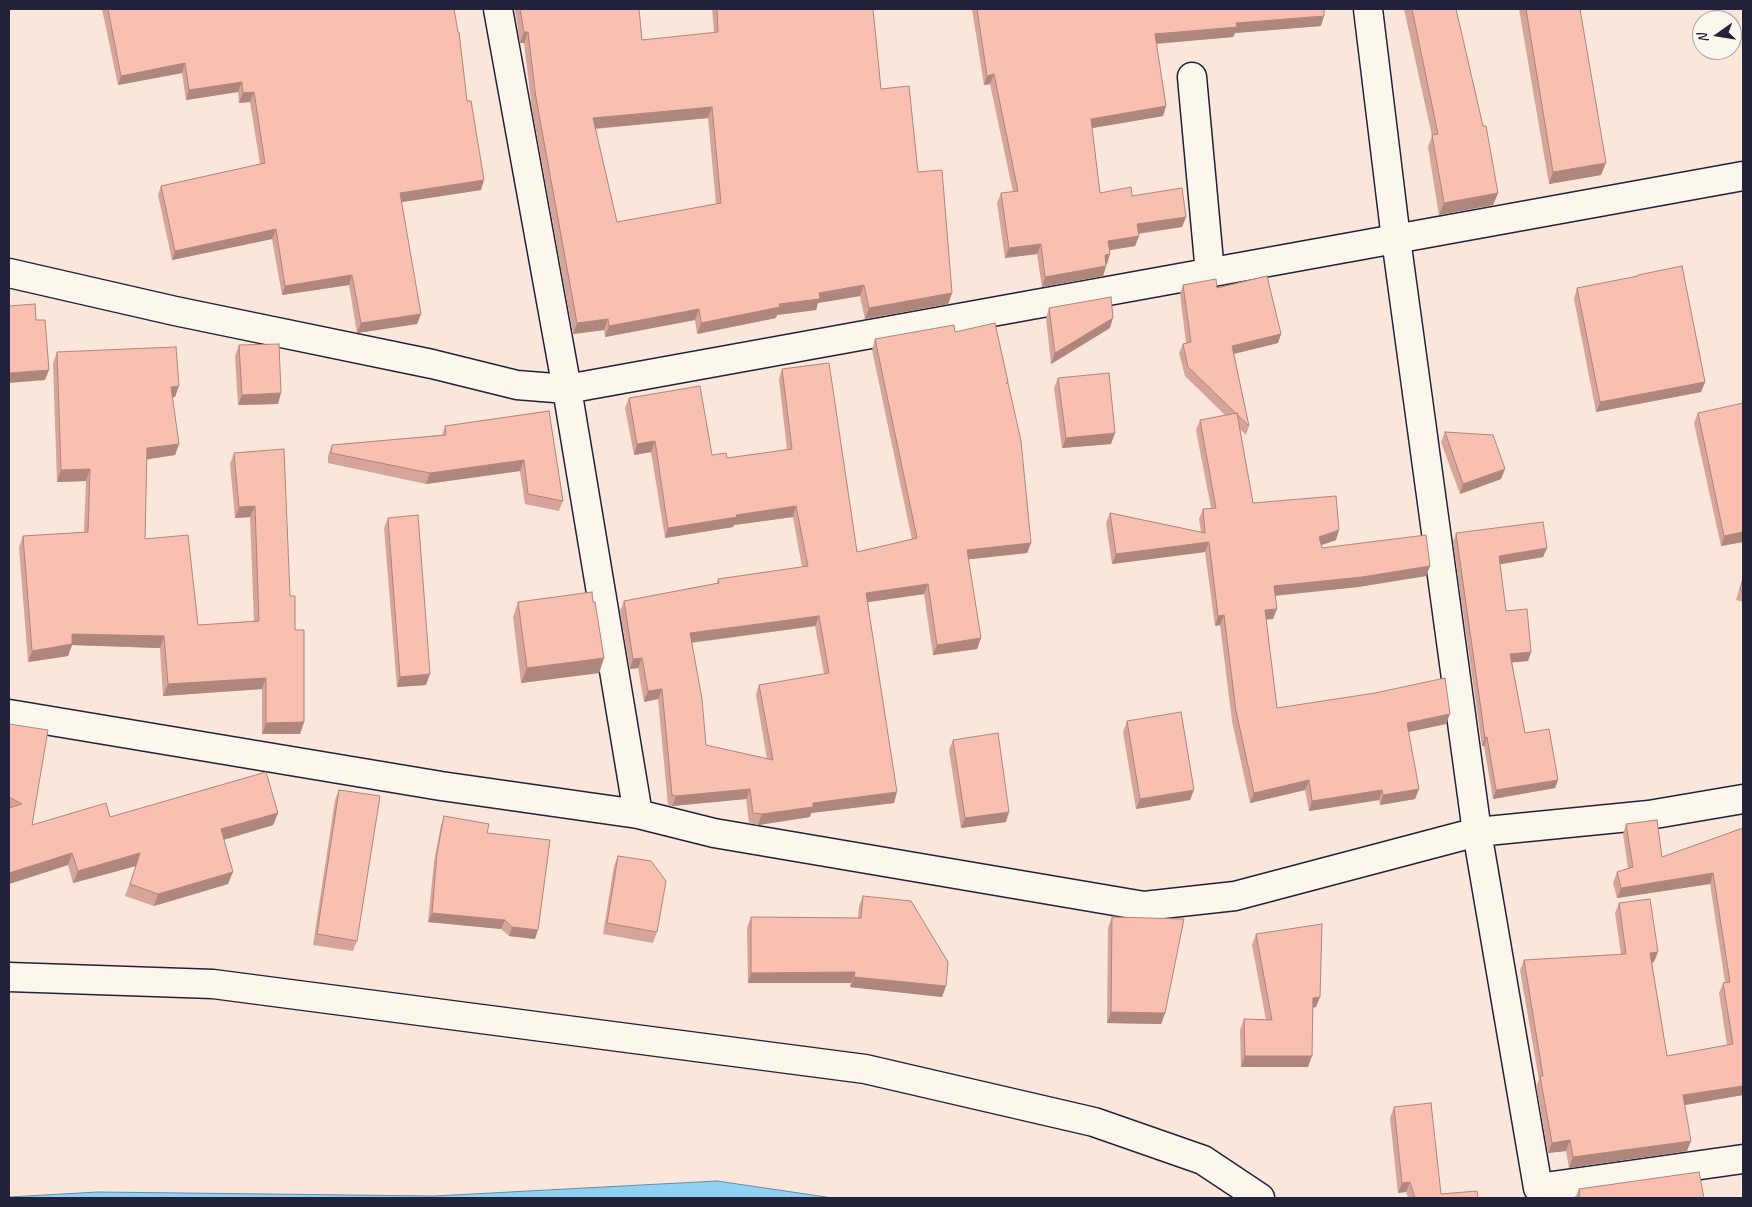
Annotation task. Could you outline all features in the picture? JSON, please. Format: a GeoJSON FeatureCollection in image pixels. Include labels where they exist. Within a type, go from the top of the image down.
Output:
{"type":"FeatureCollection","features":[{"type":"Feature","properties":{"kind":"street"},"geometry":{"type":"LineString","coordinates":[[498,9],[567,389],[638,814]]}},
{"type":"Feature","properties":{"kind":"street"},"geometry":{"type":"LineString","coordinates":[[1368,9],[1396,239],[1477,832],[1538,1188],[1743,1159]]}},
{"type":"Feature","properties":{"kind":"street"},"geometry":{"type":"LineString","coordinates":[[1192,77],[1210,273]]}},
{"type":"Feature","properties":{"kind":"street"},"geometry":{"type":"LineString","coordinates":[[9,273],[175,311],[432,364],[517,385],[567,389],[1743,176]]}},
{"type":"Feature","properties":{"kind":"street"},"geometry":{"type":"LineString","coordinates":[[9,714],[441,786],[638,814],[714,833],[1144,906],[1235,896],[1477,832],[1648,815],[1743,799]]}},
{"type":"Feature","properties":{"kind":"street"},"geometry":{"type":"LineString","coordinates":[[9,977],[213,984],[865,1070],[1094,1122],[1202,1160],[1260,1198]]}},
{"type":"Feature","properties":{"kind":"water"},"geometry":{"type":"Polygon","coordinates":[[[717,1181],[833,1198],[9,1198],[98,1192],[434,1196],[717,1181]]]}},
{"type":"Feature","properties":{"kind":"building"},"geometry":{"type":"Polygon","coordinates":[[[108,9],[454,9],[459,32],[467,101],[471,101],[484,180],[400,193],[421,314],[361,323],[352,275],[285,286],[276,229],[175,251],[161,186],[265,163],[254,92],[243,93],[242,82],[189,90],[185,63],[121,76],[108,9]]]}},
{"type":"Feature","properties":{"kind":"building"},"geometry":{"type":"Polygon","coordinates":[[[520,9],[639,9],[642,40],[718,32],[717,9],[873,9],[881,89],[909,86],[918,172],[942,170],[952,293],[869,308],[864,285],[819,293],[820,299],[779,304],[780,307],[701,323],[699,309],[609,326],[608,319],[577,323],[536,98],[528,32],[524,32],[520,9]],[[712,107],[593,118],[617,222],[721,203],[712,107]]]}},
{"type":"Feature","properties":{"kind":"building"},"geometry":{"type":"Polygon","coordinates":[[[977,9],[1324,9],[1324,16],[1236,23],[1237,27],[1155,34],[1166,106],[1091,119],[1100,193],[1131,187],[1132,196],[1182,188],[1186,217],[1137,224],[1139,236],[1108,241],[1110,254],[1105,255],[1106,266],[1045,277],[1041,244],[1009,248],[1001,193],[1018,191],[994,74],[987,76],[977,9]]]}},
{"type":"Feature","properties":{"kind":"building"},"geometry":{"type":"Polygon","coordinates":[[[1412,9],[1456,9],[1483,126],[1486,126],[1498,193],[1444,203],[1432,135],[1438,134],[1412,9]]]}},
{"type":"Feature","properties":{"kind":"building"},"geometry":{"type":"Polygon","coordinates":[[[1526,9],[1580,9],[1606,163],[1553,172],[1526,9]]]}},
{"type":"Feature","properties":{"kind":"building"},"geometry":{"type":"Polygon","coordinates":[[[1682,266],[1705,382],[1600,402],[1577,288],[1682,266]]]}},
{"type":"Feature","properties":{"kind":"building"},"geometry":{"type":"Polygon","coordinates":[[[1267,276],[1281,334],[1232,346],[1249,426],[1188,367],[1183,344],[1191,342],[1183,285],[1216,279],[1217,288],[1267,276]]]}},
{"type":"Feature","properties":{"kind":"building"},"geometry":{"type":"Polygon","coordinates":[[[1111,297],[1113,318],[1055,353],[1049,308],[1111,297]]]}},
{"type":"Feature","properties":{"kind":"building"},"geometry":{"type":"Polygon","coordinates":[[[35,304],[36,320],[45,320],[49,370],[9,373],[9,306],[35,304]]]}},
{"type":"Feature","properties":{"kind":"building"},"geometry":{"type":"Polygon","coordinates":[[[995,323],[1008,382],[1006,383],[1008,383],[1021,441],[1031,543],[967,550],[981,638],[937,645],[928,584],[866,593],[897,792],[813,803],[813,807],[762,814],[753,813],[750,789],[672,795],[662,689],[648,691],[642,658],[633,659],[624,601],[719,583],[718,579],[808,566],[796,506],[668,528],[655,441],[637,444],[629,398],[700,386],[712,455],[726,453],[727,458],[792,449],[782,369],[829,363],[857,552],[917,538],[875,339],[954,325],[955,332],[995,323]],[[819,616],[690,633],[702,699],[706,745],[773,760],[759,685],[829,673],[819,616]]]}},
{"type":"Feature","properties":{"kind":"building"},"geometry":{"type":"Polygon","coordinates":[[[279,344],[281,393],[242,395],[239,345],[279,344]]]}},
{"type":"Feature","properties":{"kind":"building"},"geometry":{"type":"Polygon","coordinates":[[[176,347],[179,386],[171,387],[179,444],[147,448],[145,539],[188,535],[198,625],[259,621],[255,506],[239,507],[234,453],[284,449],[290,596],[295,596],[295,630],[304,630],[304,722],[266,723],[266,678],[168,684],[164,636],[72,634],[72,644],[32,651],[23,536],[88,532],[90,469],[61,470],[57,352],[176,347]]]}},
{"type":"Feature","properties":{"kind":"building"},"geometry":{"type":"Polygon","coordinates":[[[1109,373],[1115,433],[1066,438],[1058,378],[1109,373]]]}},
{"type":"Feature","properties":{"kind":"building"},"geometry":{"type":"Polygon","coordinates":[[[1743,403],[1743,532],[1724,536],[1698,413],[1743,403]]]}},
{"type":"Feature","properties":{"kind":"building"},"geometry":{"type":"Polygon","coordinates":[[[549,411],[563,501],[528,494],[524,460],[430,473],[331,453],[332,445],[446,435],[445,426],[549,411]]]}},
{"type":"Feature","properties":{"kind":"building"},"geometry":{"type":"Polygon","coordinates":[[[1237,413],[1253,503],[1336,496],[1339,530],[1319,537],[1322,548],[1426,535],[1430,566],[1362,577],[1274,586],[1277,609],[1265,610],[1277,708],[1375,693],[1445,678],[1450,714],[1407,723],[1419,789],[1383,795],[1382,790],[1312,801],[1309,780],[1254,793],[1236,711],[1224,615],[1218,616],[1209,542],[1116,554],[1110,513],[1205,533],[1203,509],[1216,508],[1200,420],[1237,413]]]}},
{"type":"Feature","properties":{"kind":"building"},"geometry":{"type":"Polygon","coordinates":[[[1445,432],[1493,435],[1505,469],[1463,484],[1445,432]]]}},
{"type":"Feature","properties":{"kind":"building"},"geometry":{"type":"Polygon","coordinates":[[[418,515],[430,674],[400,677],[388,518],[418,515]]]}},
{"type":"Feature","properties":{"kind":"building"},"geometry":{"type":"Polygon","coordinates":[[[1543,522],[1547,548],[1499,556],[1506,611],[1527,609],[1531,652],[1510,654],[1525,733],[1549,729],[1558,780],[1496,790],[1487,737],[1485,738],[1456,533],[1543,522]]]}},
{"type":"Feature","properties":{"kind":"building"},"geometry":{"type":"Polygon","coordinates":[[[1743,579],[1743,591],[1740,590],[1743,579]]]}},
{"type":"Feature","properties":{"kind":"building"},"geometry":{"type":"Polygon","coordinates":[[[592,592],[604,658],[527,668],[518,602],[592,592]]]}},
{"type":"Feature","properties":{"kind":"building"},"geometry":{"type":"Polygon","coordinates":[[[1181,712],[1194,790],[1140,799],[1127,721],[1181,712]]]}},
{"type":"Feature","properties":{"kind":"building"},"geometry":{"type":"Polygon","coordinates":[[[9,724],[48,730],[32,825],[106,803],[110,817],[266,772],[278,813],[221,829],[233,872],[158,894],[130,884],[140,853],[78,871],[72,853],[9,873],[9,808],[22,804],[9,797],[9,724]]]}},
{"type":"Feature","properties":{"kind":"building"},"geometry":{"type":"Polygon","coordinates":[[[998,733],[1009,812],[965,818],[953,740],[998,733]]]}},
{"type":"Feature","properties":{"kind":"building"},"geometry":{"type":"Polygon","coordinates":[[[339,790],[380,796],[357,941],[317,934],[339,790]]]}},
{"type":"Feature","properties":{"kind":"building"},"geometry":{"type":"Polygon","coordinates":[[[444,816],[489,824],[487,833],[550,840],[538,930],[512,927],[505,920],[432,913],[437,853],[444,816]]]}},
{"type":"Feature","properties":{"kind":"building"},"geometry":{"type":"Polygon","coordinates":[[[1657,820],[1662,857],[1743,828],[1743,1086],[1683,1095],[1691,1141],[1573,1157],[1570,1140],[1552,1143],[1540,1076],[1543,1076],[1524,960],[1626,954],[1619,903],[1650,899],[1658,952],[1650,953],[1667,1056],[1733,1044],[1723,983],[1730,982],[1713,873],[1621,888],[1617,872],[1633,867],[1626,824],[1657,820]]]}},
{"type":"Feature","properties":{"kind":"building"},"geometry":{"type":"Polygon","coordinates":[[[618,856],[651,861],[666,881],[657,932],[607,923],[618,856]]]}},
{"type":"Feature","properties":{"kind":"building"},"geometry":{"type":"Polygon","coordinates":[[[863,896],[911,901],[948,962],[946,986],[854,977],[855,972],[751,973],[751,917],[861,918],[863,896]]]}},
{"type":"Feature","properties":{"kind":"building"},"geometry":{"type":"Polygon","coordinates":[[[1112,917],[1184,919],[1165,1013],[1111,1012],[1112,917]]]}},
{"type":"Feature","properties":{"kind":"building"},"geometry":{"type":"Polygon","coordinates":[[[1322,924],[1320,997],[1313,998],[1312,1056],[1245,1056],[1244,1019],[1272,1020],[1256,934],[1322,924]]]}},
{"type":"Feature","properties":{"kind":"building"},"geometry":{"type":"Polygon","coordinates":[[[1431,1103],[1441,1194],[1477,1191],[1478,1198],[1415,1198],[1410,1182],[1402,1183],[1394,1107],[1431,1103]]]}},
{"type":"Feature","properties":{"kind":"building"},"geometry":{"type":"Polygon","coordinates":[[[1699,1172],[1704,1198],[1580,1198],[1579,1189],[1699,1172]]]}}]}
